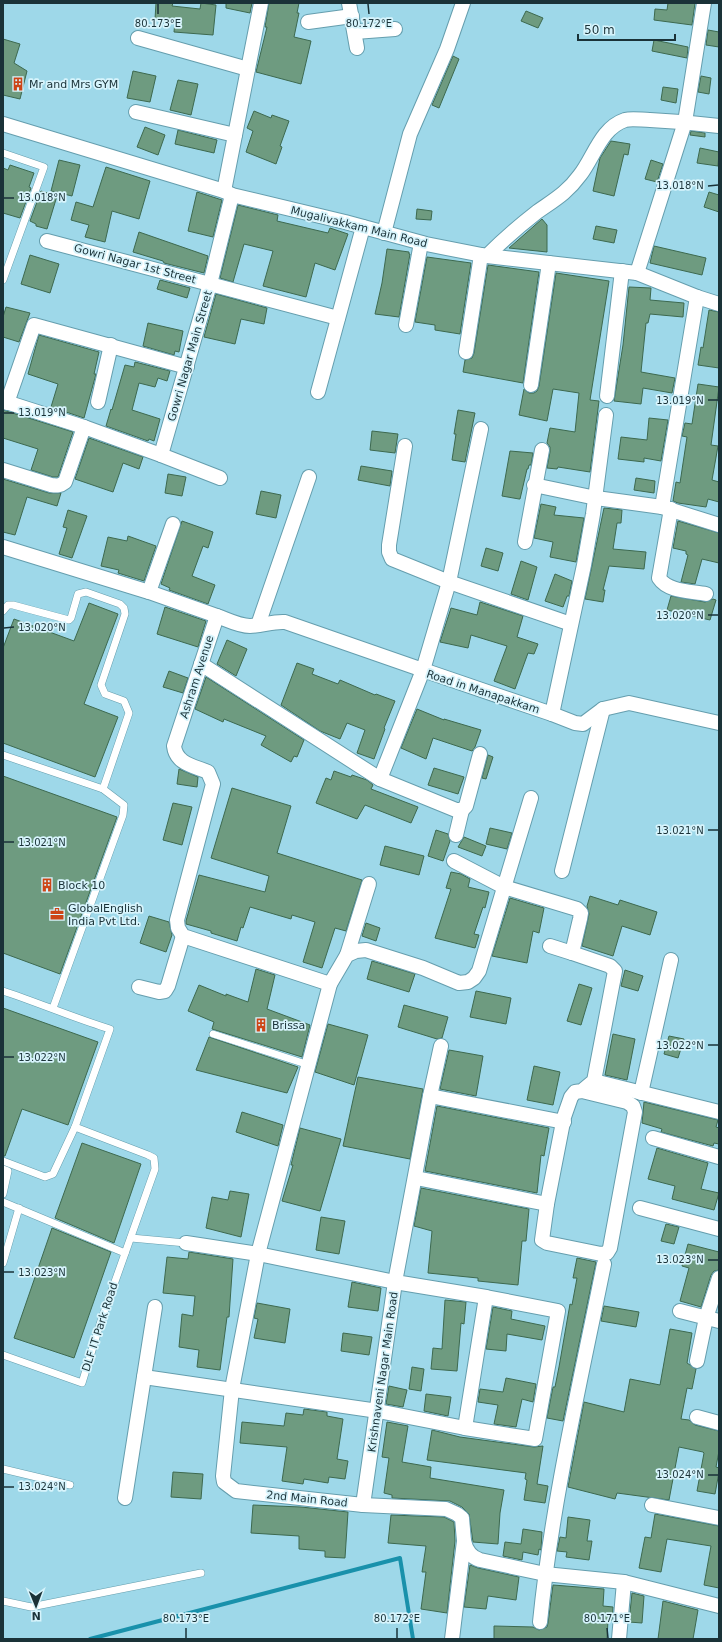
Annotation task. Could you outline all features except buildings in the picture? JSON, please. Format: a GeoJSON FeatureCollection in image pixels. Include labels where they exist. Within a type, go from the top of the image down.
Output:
{"type":"FeatureCollection","features":[{"type":"Feature","properties":{"kind":"street","name":"Gowri Nagar Main Street"},"geometry":{"type":"LineString","coordinates":[[161,455],[210,284],[228,193],[235,135],[261,3]]}},
{"type":"Feature","properties":{"kind":"street"},"geometry":{"type":"LineString","coordinates":[[384,233],[410,134],[447,49],[463,3]]}},
{"type":"Feature","properties":{"kind":"street"},"geometry":{"type":"LineString","coordinates":[[637,273],[685,122],[704,3]]}},
{"type":"Feature","properties":{"kind":"street"},"geometry":{"type":"LineString","coordinates":[[308,22],[351,10],[357,48]]}},
{"type":"Feature","properties":{"kind":"street"},"geometry":{"type":"LineString","coordinates":[[355,32],[395,29]]}},
{"type":"Feature","properties":{"kind":"street"},"geometry":{"type":"LineString","coordinates":[[138,38],[248,68]]}},
{"type":"Feature","properties":{"kind":"street"},"geometry":{"type":"LineString","coordinates":[[136,112],[235,135]]}},
{"type":"Feature","properties":{"kind":"street"},"geometry":{"type":"LineString","coordinates":[[466,352],[484,255],[537,212],[560,197],[581,174],[603,139],[617,124],[627,120],[685,122],[719,126]]}},
{"type":"Feature","properties":{"kind":"street","name":"Mugalivakkam Main Road"},"geometry":{"type":"LineString","coordinates":[[3,124],[228,193],[421,243],[484,255],[637,273],[697,297],[719,304]]}},
{"type":"Feature","properties":{"kind":"street"},"geometry":{"type":"LineString","coordinates":[[318,392],[363,227]]}},
{"type":"Feature","properties":{"kind":"street","name":"Gowri Nagar 1st Street"},"geometry":{"type":"LineString","coordinates":[[47,241],[338,318]]}},
{"type":"Feature","properties":{"kind":"street"},"geometry":{"type":"LineString","coordinates":[[406,325],[421,243]]}},
{"type":"Feature","properties":{"kind":"street"},"geometry":{"type":"LineString","coordinates":[[531,385],[549,263]]}},
{"type":"Feature","properties":{"kind":"street"},"geometry":{"type":"LineString","coordinates":[[607,396],[622,271]]}},
{"type":"Feature","properties":{"kind":"street"},"geometry":{"type":"LineString","coordinates":[[697,297],[666,508],[659,578],[668,587],[706,594]]}},
{"type":"Feature","properties":{"kind":"street"},"geometry":{"type":"LineString","coordinates":[[187,367],[34,325],[5,402],[84,427],[220,478]]}},
{"type":"Feature","properties":{"kind":"street"},"geometry":{"type":"LineString","coordinates":[[98,402],[111,345]]}},
{"type":"Feature","properties":{"kind":"street","name":"Road in Manapakkam"},"geometry":{"type":"LineString","coordinates":[[380,778],[423,670],[552,714],[584,565],[596,498],[606,415]]}},
{"type":"Feature","properties":{"kind":"street"},"geometry":{"type":"LineString","coordinates":[[3,470],[51,485],[62,485],[65,482],[84,427]]}},
{"type":"Feature","properties":{"kind":"street"},"geometry":{"type":"LineString","coordinates":[[3,547],[149,592],[240,625],[258,625],[277,621],[285,622],[423,670],[450,582],[481,429]]}},
{"type":"Feature","properties":{"kind":"street"},"geometry":{"type":"LineString","coordinates":[[405,446],[389,552],[392,559],[398,563],[450,582],[571,624]]}},
{"type":"Feature","properties":{"kind":"street"},"geometry":{"type":"LineString","coordinates":[[525,542],[534,485],[542,450]]}},
{"type":"Feature","properties":{"kind":"street"},"geometry":{"type":"LineString","coordinates":[[258,625],[309,477]]}},
{"type":"Feature","properties":{"kind":"street"},"geometry":{"type":"LineString","coordinates":[[534,485],[596,498],[666,508],[719,525]]}},
{"type":"Feature","properties":{"kind":"street"},"geometry":{"type":"LineString","coordinates":[[149,592],[173,524]]}},
{"type":"Feature","properties":{"kind":"street","name":"Ashram Avenue"},"geometry":{"type":"LineString","coordinates":[[183,936],[178,928],[177,920],[213,784],[208,772],[181,761],[177,757],[174,746],[217,616]]}},
{"type":"Feature","properties":{"kind":"street"},"geometry":{"type":"LineString","coordinates":[[201,664],[380,778],[456,810],[462,810]]}},
{"type":"Feature","properties":{"kind":"street"},"geometry":{"type":"LineString","coordinates":[[552,714],[575,723],[583,724],[603,709],[629,703],[719,723]]}},
{"type":"Feature","properties":{"kind":"street"},"geometry":{"type":"LineString","coordinates":[[562,871],[603,709]]}},
{"type":"Feature","properties":{"kind":"street"},"geometry":{"type":"LineString","coordinates":[[456,835],[462,810],[466,806],[480,754]]}},
{"type":"Feature","properties":{"kind":"street"},"geometry":{"type":"LineString","coordinates":[[347,955],[356,951],[366,950],[423,968],[459,983],[468,982],[474,978],[479,971],[531,798]]}},
{"type":"Feature","properties":{"kind":"street"},"geometry":{"type":"LineString","coordinates":[[454,861],[504,887],[577,909],[581,913],[572,953]]}},
{"type":"Feature","properties":{"kind":"street"},"geometry":{"type":"LineString","coordinates":[[232,1389],[258,1254],[330,984],[347,955],[369,884]]}},
{"type":"Feature","properties":{"kind":"street"},"geometry":{"type":"LineString","coordinates":[[139,987],[159,992],[165,991],[168,986],[183,936],[330,984]]}},
{"type":"Feature","properties":{"kind":"street"},"geometry":{"type":"LineString","coordinates":[[550,946],[610,966],[615,971],[594,1081],[582,1091]]}},
{"type":"Feature","properties":{"kind":"street"},"geometry":{"type":"LineString","coordinates":[[641,1093],[671,960]]}},
{"type":"Feature","properties":{"kind":"street"},"geometry":{"type":"LineString","coordinates":[[144,1377],[378,1411],[466,1428],[535,1438],[558,1311],[395,1282],[416,1178],[430,1096],[441,1046]]}},
{"type":"Feature","properties":{"kind":"street"},"geometry":{"type":"LineString","coordinates":[[594,1081],[719,1112]]}},
{"type":"Feature","properties":{"kind":"street"},"geometry":{"type":"LineString","coordinates":[[582,1091],[627,1102],[634,1106],[636,1112],[610,1248],[607,1253],[601,1254],[547,1243],[542,1240],[547,1204],[564,1122],[571,1097],[575,1092],[582,1091]]}},
{"type":"Feature","properties":{"kind":"street"},"geometry":{"type":"LineString","coordinates":[[430,1096],[564,1122]]}},
{"type":"Feature","properties":{"kind":"street"},"geometry":{"type":"LineString","coordinates":[[653,1138],[719,1157]]}},
{"type":"Feature","properties":{"kind":"street"},"geometry":{"type":"LineString","coordinates":[[416,1178],[547,1204]]}},
{"type":"Feature","properties":{"kind":"street"},"geometry":{"type":"LineString","coordinates":[[640,1208],[719,1229]]}},
{"type":"Feature","properties":{"kind":"street","name":"Krishnaveni Nagar Main Road"},"geometry":{"type":"LineString","coordinates":[[186,1243],[258,1254],[395,1282],[378,1411],[363,1505]]}},
{"type":"Feature","properties":{"kind":"street"},"geometry":{"type":"LineString","coordinates":[[540,1622],[545,1574],[568,1443],[604,1264]]}},
{"type":"Feature","properties":{"kind":"street"},"geometry":{"type":"LineString","coordinates":[[697,1361],[712,1319],[719,1278]]}},
{"type":"Feature","properties":{"kind":"street"},"geometry":{"type":"LineString","coordinates":[[466,1428],[486,1297]]}},
{"type":"Feature","properties":{"kind":"street"},"geometry":{"type":"LineString","coordinates":[[125,1498],[155,1307]]}},
{"type":"Feature","properties":{"kind":"street"},"geometry":{"type":"LineString","coordinates":[[680,1311],[712,1319]]}},
{"type":"Feature","properties":{"kind":"street","name":"2nd Main Road"},"geometry":{"type":"LineString","coordinates":[[232,1389],[224,1482],[236,1491],[363,1505],[446,1510],[457,1514],[462,1518],[464,1541]]}},
{"type":"Feature","properties":{"kind":"street"},"geometry":{"type":"LineString","coordinates":[[697,1417],[719,1423]]}},
{"type":"Feature","properties":{"kind":"street"},"geometry":{"type":"LineString","coordinates":[[652,1505],[719,1518]]}},
{"type":"Feature","properties":{"kind":"street"},"geometry":{"type":"LineString","coordinates":[[464,1541],[466,1550],[474,1559],[545,1574],[624,1582],[719,1606]]}},
{"type":"Feature","properties":{"kind":"street"},"geometry":{"type":"LineString","coordinates":[[452,1639],[464,1541]]}},
{"type":"Feature","properties":{"kind":"street"},"geometry":{"type":"LineString","coordinates":[[619,1639],[624,1582]]}},
{"type":"Feature","properties":{"kind":"lane"},"geometry":{"type":"LineString","coordinates":[[3,153],[44,167],[3,280]]}},
{"type":"Feature","properties":{"kind":"lane"},"geometry":{"type":"LineString","coordinates":[[3,611],[8,605],[13,605],[69,620],[71,618],[78,594],[82,592],[86,592],[120,604],[124,608],[124,614],[101,685],[105,694],[124,701],[129,713],[103,789]]}},
{"type":"Feature","properties":{"kind":"lane"},"geometry":{"type":"LineString","coordinates":[[3,755],[103,789],[124,805],[123,816],[53,1008]]}},
{"type":"Feature","properties":{"kind":"lane"},"geometry":{"type":"LineString","coordinates":[[3,991],[110,1029],[75,1127],[53,1174],[45,1176],[3,1161]]}},
{"type":"Feature","properties":{"kind":"lane"},"geometry":{"type":"LineString","coordinates":[[213,1034],[309,1065]]}},
{"type":"Feature","properties":{"kind":"lane","name":"DLF IT Park Road"},"geometry":{"type":"LineString","coordinates":[[3,1355],[82,1384],[101,1321],[155,1169],[154,1158],[75,1127]]}},
{"type":"Feature","properties":{"kind":"lane"},"geometry":{"type":"LineString","coordinates":[[3,1169],[8,1171],[3,1194]]}},
{"type":"Feature","properties":{"kind":"lane"},"geometry":{"type":"LineString","coordinates":[[3,1202],[125,1253]]}},
{"type":"Feature","properties":{"kind":"lane"},"geometry":{"type":"LineString","coordinates":[[3,1263],[19,1208]]}},
{"type":"Feature","properties":{"kind":"lane"},"geometry":{"type":"LineString","coordinates":[[131,1238],[186,1243]]}},
{"type":"Feature","properties":{"kind":"lane"},"geometry":{"type":"LineString","coordinates":[[3,1469],[70,1485]]}},
{"type":"Feature","properties":{"kind":"lane"},"geometry":{"type":"LineString","coordinates":[[3,1601],[31,1607],[202,1573]]}},
{"type":"Feature","properties":{"kind":"waterway"},"geometry":{"type":"LineString","coordinates":[[90,1639],[400,1558],[413,1639]]}},
{"type":"Feature","properties":{"kind":"place","name":"Mr and Mrs GYM"},"geometry":{"type":"Point","coordinates":[18,84]}},
{"type":"Feature","properties":{"kind":"place","name":"Block 10"},"geometry":{"type":"Point","coordinates":[47,885]}},
{"type":"Feature","properties":{"kind":"place","name":"GlobalEnglish India Pvt Ltd."},"geometry":{"type":"Point","coordinates":[57,914]}},
{"type":"Feature","properties":{"kind":"place","name":"Brissa"},"geometry":{"type":"Point","coordinates":[261,1025]}}]}
